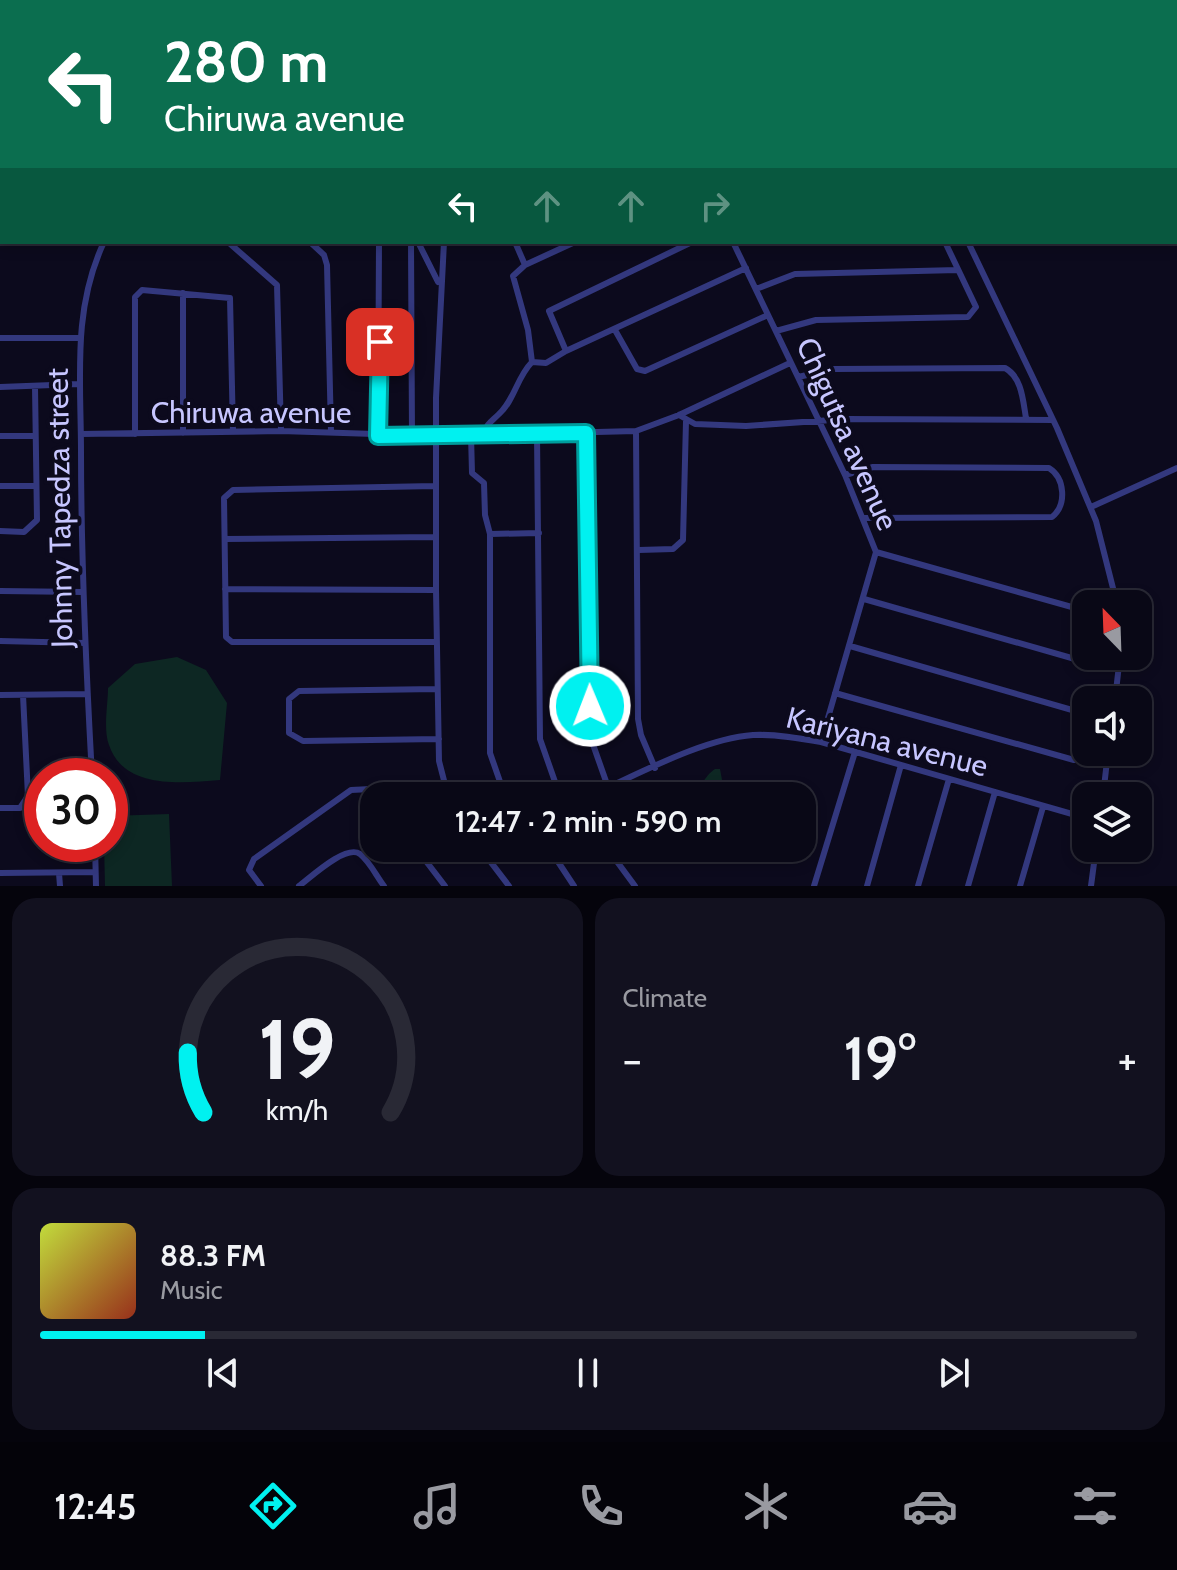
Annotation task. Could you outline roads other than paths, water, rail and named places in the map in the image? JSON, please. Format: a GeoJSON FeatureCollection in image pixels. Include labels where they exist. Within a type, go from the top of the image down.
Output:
{"type":"FeatureCollection","features":[{"type":"Feature","properties":{"kind":"street","name":"Johnny Tapedza street"},"geometry":{"type":"LineString","coordinates":[[91,758],[82,592],[79,338],[87,287],[103,244]]}},
{"type":"Feature","properties":{"kind":"street"},"geometry":{"type":"LineString","coordinates":[[230,244],[277,285],[281,431]]}},
{"type":"Feature","properties":{"kind":"street"},"geometry":{"type":"LineString","coordinates":[[312,244],[324,255],[327,265],[331,432]]}},
{"type":"Feature","properties":{"kind":"street"},"geometry":{"type":"LineString","coordinates":[[378,436],[379,244]]}},
{"type":"Feature","properties":{"kind":"street"},"geometry":{"type":"LineString","coordinates":[[411,244],[412,436]]}},
{"type":"Feature","properties":{"kind":"street"},"geometry":{"type":"LineString","coordinates":[[419,244],[439,286]]}},
{"type":"Feature","properties":{"kind":"street"},"geometry":{"type":"LineString","coordinates":[[444,244],[439,286],[443,315],[436,398],[435,486],[437,689],[439,739],[446,782]]}},
{"type":"Feature","properties":{"kind":"street"},"geometry":{"type":"LineString","coordinates":[[516,244],[525,265]]}},
{"type":"Feature","properties":{"kind":"street"},"geometry":{"type":"LineString","coordinates":[[483,435],[486,425],[506,406],[516,383],[532,362],[528,330],[513,276],[525,265],[571,244]]}},
{"type":"Feature","properties":{"kind":"street"},"geometry":{"type":"LineString","coordinates":[[566,351],[549,311],[688,244]]}},
{"type":"Feature","properties":{"kind":"street","name":"Chigutsa avenue"},"geometry":{"type":"LineString","coordinates":[[736,244],[865,518],[876,552],[821,742]]}},
{"type":"Feature","properties":{"kind":"street"},"geometry":{"type":"LineString","coordinates":[[776,331],[808,320],[972,314],[976,307],[946,244]]}},
{"type":"Feature","properties":{"kind":"street"},"geometry":{"type":"LineString","coordinates":[[969,244],[1091,507],[1104,544],[1114,590]]}},
{"type":"Feature","properties":{"kind":"street"},"geometry":{"type":"LineString","coordinates":[[532,362],[546,363],[746,268]]}},
{"type":"Feature","properties":{"kind":"street"},"geometry":{"type":"LineString","coordinates":[[756,289],[795,274],[958,270]]}},
{"type":"Feature","properties":{"kind":"street"},"geometry":{"type":"LineString","coordinates":[[135,434],[135,294],[142,290],[226,295],[231,301],[233,432]]}},
{"type":"Feature","properties":{"kind":"street"},"geometry":{"type":"LineString","coordinates":[[183,293],[183,433]]}},
{"type":"Feature","properties":{"kind":"street"},"geometry":{"type":"LineString","coordinates":[[615,330],[637,369],[644,371],[768,315]]}},
{"type":"Feature","properties":{"kind":"street"},"geometry":{"type":"LineString","coordinates":[[0,338],[79,338]]}},
{"type":"Feature","properties":{"kind":"street","name":"Chiruwa avenue"},"geometry":{"type":"LineString","coordinates":[[81,434],[281,431],[437,436],[636,431],[679,415],[790,363]]}},
{"type":"Feature","properties":{"kind":"street"},"geometry":{"type":"LineString","coordinates":[[798,377],[834,369],[1005,368],[1012,373],[1020,388],[1026,418]]}},
{"type":"Feature","properties":{"kind":"street"},"geometry":{"type":"LineString","coordinates":[[0,387],[79,384]]}},
{"type":"Feature","properties":{"kind":"street"},"geometry":{"type":"LineString","coordinates":[[0,531],[24,532],[34,526],[35,387]]}},
{"type":"Feature","properties":{"kind":"street"},"geometry":{"type":"LineString","coordinates":[[679,415],[686,421],[746,426],[846,419],[1053,420]]}},
{"type":"Feature","properties":{"kind":"street"},"geometry":{"type":"LineString","coordinates":[[639,550],[673,549],[683,540],[686,421]]}},
{"type":"Feature","properties":{"kind":"street"},"geometry":{"type":"LineString","coordinates":[[636,431],[638,719],[641,735],[655,768]]}},
{"type":"Feature","properties":{"kind":"street"},"geometry":{"type":"LineString","coordinates":[[586,433],[590,736],[606,782]]}},
{"type":"Feature","properties":{"kind":"street"},"geometry":{"type":"LineString","coordinates":[[537,434],[540,739],[555,782]]}},
{"type":"Feature","properties":{"kind":"street"},"geometry":{"type":"LineString","coordinates":[[471,435],[472,473],[484,483],[485,515],[490,534],[490,753],[500,782]]}},
{"type":"Feature","properties":{"kind":"street"},"geometry":{"type":"LineString","coordinates":[[0,436],[35,436]]}},
{"type":"Feature","properties":{"kind":"street"},"geometry":{"type":"LineString","coordinates":[[845,475],[873,467],[1051,468],[1063,496],[1055,516],[865,518]]}},
{"type":"Feature","properties":{"kind":"street"},"geometry":{"type":"LineString","coordinates":[[1091,507],[1177,468]]}},
{"type":"Feature","properties":{"kind":"street"},"geometry":{"type":"LineString","coordinates":[[0,486],[35,486]]}},
{"type":"Feature","properties":{"kind":"street"},"geometry":{"type":"LineString","coordinates":[[435,486],[233,490],[225,496],[225,589],[228,640],[437,642]]}},
{"type":"Feature","properties":{"kind":"street"},"geometry":{"type":"LineString","coordinates":[[490,534],[539,533]]}},
{"type":"Feature","properties":{"kind":"street"},"geometry":{"type":"LineString","coordinates":[[225,539],[436,537]]}},
{"type":"Feature","properties":{"kind":"street"},"geometry":{"type":"LineString","coordinates":[[876,552],[1072,607]]}},
{"type":"Feature","properties":{"kind":"street"},"geometry":{"type":"LineString","coordinates":[[225,589],[436,590]]}},
{"type":"Feature","properties":{"kind":"street"},"geometry":{"type":"LineString","coordinates":[[0,591],[82,592]]}},
{"type":"Feature","properties":{"kind":"street"},"geometry":{"type":"LineString","coordinates":[[864,599],[1072,653]]}},
{"type":"Feature","properties":{"kind":"street"},"geometry":{"type":"LineString","coordinates":[[0,641],[84,643]]}},
{"type":"Feature","properties":{"kind":"street"},"geometry":{"type":"LineString","coordinates":[[850,646],[1072,707]]}},
{"type":"Feature","properties":{"kind":"street"},"geometry":{"type":"LineString","coordinates":[[437,689],[299,691],[289,699],[289,733],[303,741],[439,739]]}},
{"type":"Feature","properties":{"kind":"street"},"geometry":{"type":"LineString","coordinates":[[835,693],[1072,759]]}},
{"type":"Feature","properties":{"kind":"street"},"geometry":{"type":"LineString","coordinates":[[0,695],[87,694]]}},
{"type":"Feature","properties":{"kind":"street"},"geometry":{"type":"LineString","coordinates":[[0,808],[20,808],[28,796],[23,695]]}},
{"type":"Feature","properties":{"kind":"street","name":"Kariyana avenue"},"geometry":{"type":"LineString","coordinates":[[620,782],[705,746],[752,735],[821,742],[1072,814]]}},
{"type":"Feature","properties":{"kind":"street"},"geometry":{"type":"LineString","coordinates":[[814,886],[855,752]]}},
{"type":"Feature","properties":{"kind":"street"},"geometry":{"type":"LineString","coordinates":[[867,886],[901,765]]}},
{"type":"Feature","properties":{"kind":"street"},"geometry":{"type":"LineString","coordinates":[[918,886],[949,779]]}},
{"type":"Feature","properties":{"kind":"street"},"geometry":{"type":"LineString","coordinates":[[261,886],[249,870],[254,859],[351,790],[360,790]]}},
{"type":"Feature","properties":{"kind":"street"},"geometry":{"type":"LineString","coordinates":[[968,886],[995,792]]}},
{"type":"Feature","properties":{"kind":"street"},"geometry":{"type":"LineString","coordinates":[[1020,886],[1043,807]]}},
{"type":"Feature","properties":{"kind":"street"},"geometry":{"type":"LineString","coordinates":[[299,886],[343,854],[352,851],[360,854],[384,886]]}},
{"type":"Feature","properties":{"kind":"street"},"geometry":{"type":"LineString","coordinates":[[95,862],[96,886]]}},
{"type":"Feature","properties":{"kind":"street"},"geometry":{"type":"LineString","coordinates":[[427,862],[445,886]]}},
{"type":"Feature","properties":{"kind":"street"},"geometry":{"type":"LineString","coordinates":[[491,862],[509,886]]}},
{"type":"Feature","properties":{"kind":"street"},"geometry":{"type":"LineString","coordinates":[[558,862],[574,886]]}},
{"type":"Feature","properties":{"kind":"street"},"geometry":{"type":"LineString","coordinates":[[617,862],[635,886]]}},
{"type":"Feature","properties":{"kind":"street"},"geometry":{"type":"LineString","coordinates":[[1091,886],[1094,862]]}},
{"type":"Feature","properties":{"kind":"street"},"geometry":{"type":"LineString","coordinates":[[0,873],[95,872]]}},
{"type":"Feature","properties":{"kind":"street"},"geometry":{"type":"LineString","coordinates":[[59,873],[60,886]]}}]}
